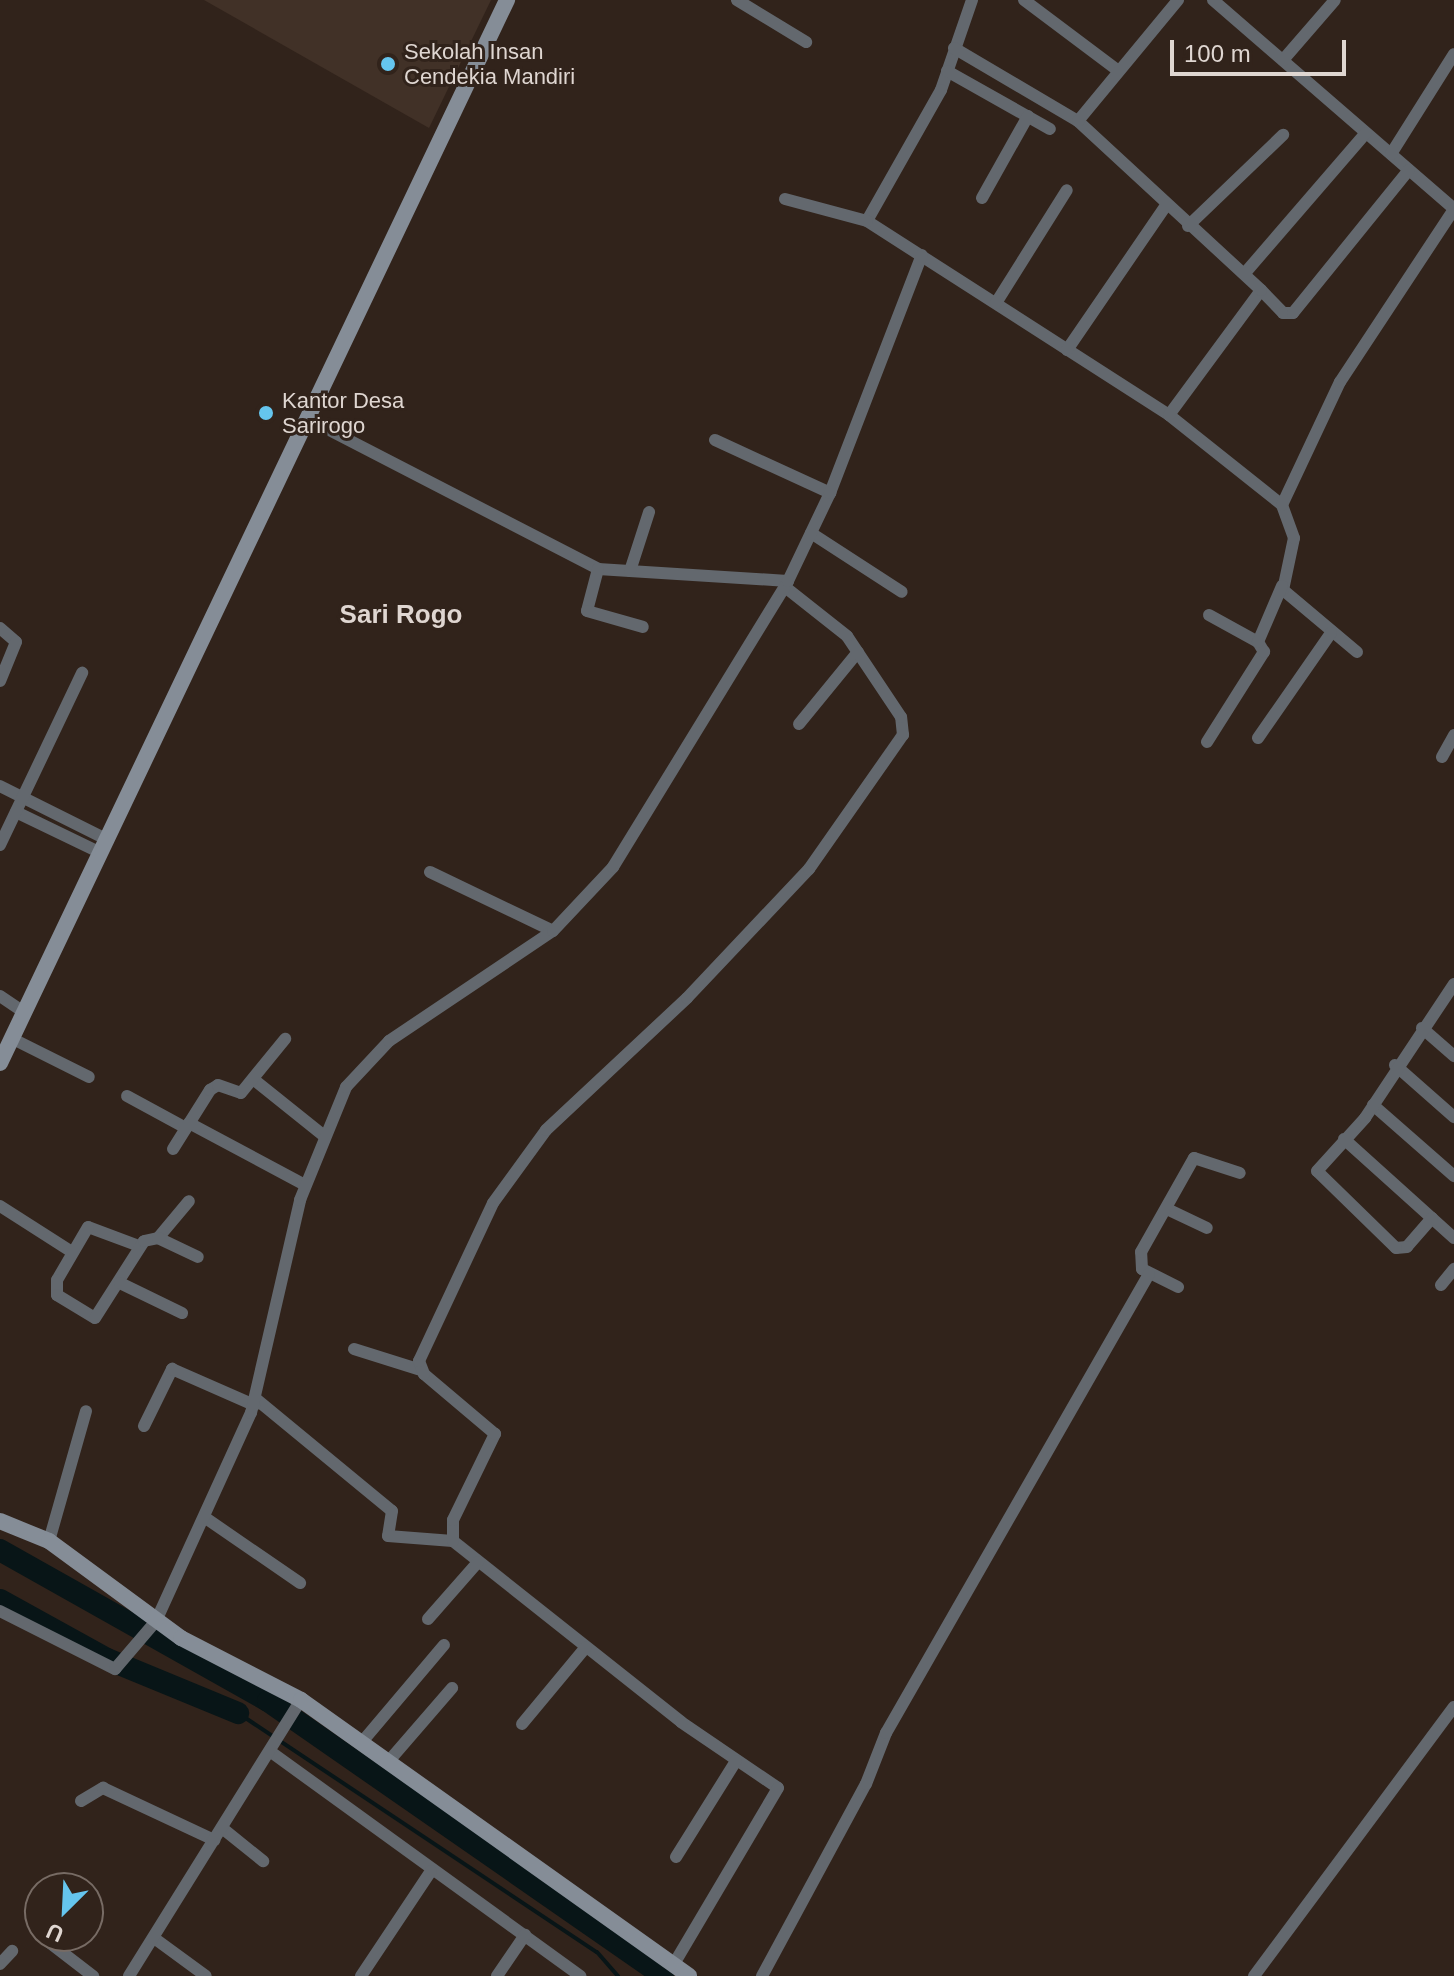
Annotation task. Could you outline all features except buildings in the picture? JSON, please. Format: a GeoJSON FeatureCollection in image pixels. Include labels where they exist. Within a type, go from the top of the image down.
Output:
{"type":"FeatureCollection","features":[{"type":"Feature","properties":{"kind":"main road"},"geometry":{"type":"LineString","coordinates":[[0,1063],[507,0]]}},
{"type":"Feature","properties":{"kind":"main road"},"geometry":{"type":"LineString","coordinates":[[0,1521],[49,1541],[152,1625],[300,1703],[362,1742],[675,1962],[689,1976]]}},
{"type":"Feature","properties":{"kind":"street"},"geometry":{"type":"LineString","coordinates":[[737,0],[806,42]]}},
{"type":"Feature","properties":{"kind":"street"},"geometry":{"type":"LineString","coordinates":[[867,221],[947,71],[972,0]]}},
{"type":"Feature","properties":{"kind":"street"},"geometry":{"type":"LineString","coordinates":[[1024,0],[1116,69]]}},
{"type":"Feature","properties":{"kind":"street"},"geometry":{"type":"LineString","coordinates":[[1078,121],[1116,69],[1178,0]]}},
{"type":"Feature","properties":{"kind":"street"},"geometry":{"type":"LineString","coordinates":[[1213,0],[1454,209],[1340,382],[1282,505]]}},
{"type":"Feature","properties":{"kind":"street"},"geometry":{"type":"LineString","coordinates":[[1283,60],[1335,0]]}},
{"type":"Feature","properties":{"kind":"street"},"geometry":{"type":"LineString","coordinates":[[954,48],[1078,121],[1165,207],[1245,273],[1283,313],[1293,313],[1409,170]]}},
{"type":"Feature","properties":{"kind":"street"},"geometry":{"type":"LineString","coordinates":[[1391,154],[1454,54]]}},
{"type":"Feature","properties":{"kind":"street"},"geometry":{"type":"LineString","coordinates":[[947,71],[1050,129]]}},
{"type":"Feature","properties":{"kind":"street"},"geometry":{"type":"LineString","coordinates":[[982,198],[1028,116]]}},
{"type":"Feature","properties":{"kind":"street"},"geometry":{"type":"LineString","coordinates":[[1245,273],[1366,133]]}},
{"type":"Feature","properties":{"kind":"street"},"geometry":{"type":"LineString","coordinates":[[1188,226],[1283,135]]}},
{"type":"Feature","properties":{"kind":"street"},"geometry":{"type":"LineString","coordinates":[[996,303],[1067,190]]}},
{"type":"Feature","properties":{"kind":"street"},"geometry":{"type":"LineString","coordinates":[[785,199],[867,221],[1169,415],[1282,505],[1294,538],[1282,586],[1258,642]]}},
{"type":"Feature","properties":{"kind":"street"},"geometry":{"type":"LineString","coordinates":[[1067,350],[1165,207]]}},
{"type":"Feature","properties":{"kind":"street"},"geometry":{"type":"LineString","coordinates":[[3,1617],[111,1668],[123,1667],[152,1625],[207,1519],[255,1402],[305,1185],[323,1135],[375,1052],[553,931],[613,867],[786,584],[830,493],[922,255]]}},
{"type":"Feature","properties":{"kind":"street"},"geometry":{"type":"LineString","coordinates":[[1169,415],[1261,290]]}},
{"type":"Feature","properties":{"kind":"street"},"geometry":{"type":"LineString","coordinates":[[306,418],[598,569],[786,584],[858,652],[901,717],[899,744],[783,898],[534,1142],[456,1271],[421,1370]]}},
{"type":"Feature","properties":{"kind":"street"},"geometry":{"type":"LineString","coordinates":[[715,440],[830,493]]}},
{"type":"Feature","properties":{"kind":"street"},"geometry":{"type":"LineString","coordinates":[[630,571],[649,512]]}},
{"type":"Feature","properties":{"kind":"street"},"geometry":{"type":"LineString","coordinates":[[811,533],[902,592]]}},
{"type":"Feature","properties":{"kind":"street"},"geometry":{"type":"LineString","coordinates":[[598,569],[587,611],[643,627]]}},
{"type":"Feature","properties":{"kind":"street"},"geometry":{"type":"LineString","coordinates":[[1282,586],[1331,633],[1357,652]]}},
{"type":"Feature","properties":{"kind":"street"},"geometry":{"type":"LineString","coordinates":[[1207,742],[1264,652],[1258,642],[1209,615]]}},
{"type":"Feature","properties":{"kind":"street"},"geometry":{"type":"LineString","coordinates":[[0,628],[16,642],[0,681]]}},
{"type":"Feature","properties":{"kind":"street"},"geometry":{"type":"LineString","coordinates":[[1258,738],[1331,633]]}},
{"type":"Feature","properties":{"kind":"street"},"geometry":{"type":"LineString","coordinates":[[799,724],[858,652]]}},
{"type":"Feature","properties":{"kind":"street"},"geometry":{"type":"LineString","coordinates":[[0,845],[82,673]]}},
{"type":"Feature","properties":{"kind":"street"},"geometry":{"type":"LineString","coordinates":[[1442,757],[1454,735]]}},
{"type":"Feature","properties":{"kind":"street"},"geometry":{"type":"LineString","coordinates":[[0,786],[18,806],[104,846]]}},
{"type":"Feature","properties":{"kind":"street"},"geometry":{"type":"LineString","coordinates":[[430,872],[553,931]]}},
{"type":"Feature","properties":{"kind":"street"},"geometry":{"type":"LineString","coordinates":[[1432,1218],[1400,1249],[1318,1176],[1373,1105],[1395,1065],[1454,984]]}},
{"type":"Feature","properties":{"kind":"street"},"geometry":{"type":"LineString","coordinates":[[0,996],[24,1012]]}},
{"type":"Feature","properties":{"kind":"street"},"geometry":{"type":"LineString","coordinates":[[1422,1028],[1454,1056]]}},
{"type":"Feature","properties":{"kind":"street"},"geometry":{"type":"LineString","coordinates":[[11,1038],[89,1077]]}},
{"type":"Feature","properties":{"kind":"street"},"geometry":{"type":"LineString","coordinates":[[173,1149],[214,1086],[238,1094],[285,1039]]}},
{"type":"Feature","properties":{"kind":"street"},"geometry":{"type":"LineString","coordinates":[[1395,1065],[1454,1117]]}},
{"type":"Feature","properties":{"kind":"street"},"geometry":{"type":"LineString","coordinates":[[253,1079],[323,1135]]}},
{"type":"Feature","properties":{"kind":"street"},"geometry":{"type":"LineString","coordinates":[[127,1096],[305,1185]]}},
{"type":"Feature","properties":{"kind":"street"},"geometry":{"type":"LineString","coordinates":[[1373,1105],[1454,1176]]}},
{"type":"Feature","properties":{"kind":"street"},"geometry":{"type":"LineString","coordinates":[[1344,1139],[1454,1238]]}},
{"type":"Feature","properties":{"kind":"street"},"geometry":{"type":"LineString","coordinates":[[1178,1287],[1149,1274],[1138,1258],[1198,1155],[1240,1173]]}},
{"type":"Feature","properties":{"kind":"street"},"geometry":{"type":"LineString","coordinates":[[139,1246],[93,1225],[72,1252],[55,1290],[86,1316],[99,1316],[139,1246],[158,1238],[189,1201]]}},
{"type":"Feature","properties":{"kind":"street"},"geometry":{"type":"LineString","coordinates":[[0,1206],[72,1252]]}},
{"type":"Feature","properties":{"kind":"street"},"geometry":{"type":"LineString","coordinates":[[1167,1209],[1207,1228]]}},
{"type":"Feature","properties":{"kind":"street"},"geometry":{"type":"LineString","coordinates":[[158,1238],[198,1257]]}},
{"type":"Feature","properties":{"kind":"street"},"geometry":{"type":"LineString","coordinates":[[1441,1285],[1454,1269]]}},
{"type":"Feature","properties":{"kind":"street"},"geometry":{"type":"LineString","coordinates":[[762,1976],[866,1784],[886,1733],[1149,1274]]}},
{"type":"Feature","properties":{"kind":"street"},"geometry":{"type":"LineString","coordinates":[[120,1283],[182,1313]]}},
{"type":"Feature","properties":{"kind":"street"},"geometry":{"type":"LineString","coordinates":[[354,1349],[421,1370],[495,1434],[453,1520],[453,1541]]}},
{"type":"Feature","properties":{"kind":"street"},"geometry":{"type":"LineString","coordinates":[[144,1426],[172,1369],[255,1402],[394,1514],[388,1536],[453,1541],[585,1648],[736,1761],[773,1784],[777,1796],[675,1962]]}},
{"type":"Feature","properties":{"kind":"street"},"geometry":{"type":"LineString","coordinates":[[49,1541],[86,1411]]}},
{"type":"Feature","properties":{"kind":"street"},"geometry":{"type":"LineString","coordinates":[[207,1519],[300,1583]]}},
{"type":"Feature","properties":{"kind":"street"},"geometry":{"type":"LineString","coordinates":[[428,1619],[478,1562]]}},
{"type":"Feature","properties":{"kind":"street"},"geometry":{"type":"LineString","coordinates":[[362,1742],[444,1645]]}},
{"type":"Feature","properties":{"kind":"street"},"geometry":{"type":"LineString","coordinates":[[522,1724],[585,1648]]}},
{"type":"Feature","properties":{"kind":"street"},"geometry":{"type":"LineString","coordinates":[[388,1762],[452,1688]]}},
{"type":"Feature","properties":{"kind":"street"},"geometry":{"type":"LineString","coordinates":[[129,1976],[300,1703]]}},
{"type":"Feature","properties":{"kind":"street"},"geometry":{"type":"LineString","coordinates":[[1254,1976],[1454,1707]]}},
{"type":"Feature","properties":{"kind":"street"},"geometry":{"type":"LineString","coordinates":[[1264,1976],[1454,1720]]}},
{"type":"Feature","properties":{"kind":"street"},"geometry":{"type":"LineString","coordinates":[[273,1747],[431,1871],[580,1976]]}},
{"type":"Feature","properties":{"kind":"street"},"geometry":{"type":"LineString","coordinates":[[676,1857],[736,1761]]}},
{"type":"Feature","properties":{"kind":"street"},"geometry":{"type":"LineString","coordinates":[[81,1801],[103,1788],[214,1840]]}},
{"type":"Feature","properties":{"kind":"street"},"geometry":{"type":"LineString","coordinates":[[222,1828],[263,1861]]}},
{"type":"Feature","properties":{"kind":"street"},"geometry":{"type":"LineString","coordinates":[[361,1976],[431,1871]]}},
{"type":"Feature","properties":{"kind":"street"},"geometry":{"type":"LineString","coordinates":[[497,1976],[525,1935]]}},
{"type":"Feature","properties":{"kind":"street"},"geometry":{"type":"LineString","coordinates":[[154,1938],[206,1976]]}},
{"type":"Feature","properties":{"kind":"street"},"geometry":{"type":"LineString","coordinates":[[0,1964],[12,1951]]}},
{"type":"Feature","properties":{"kind":"street"},"geometry":{"type":"LineString","coordinates":[[62,1952],[93,1976]]}},
{"type":"Feature","properties":{"kind":"shaded area","name":"Sekolah Insan Cendekia Mandiri"},"geometry":{"type":"Polygon","coordinates":[[[204,0],[491,0],[429,128],[204,0]]]}},
{"type":"Feature","properties":{"kind":"waterway"},"geometry":{"type":"LineString","coordinates":[[0,1550],[268,1701],[663,1976]]}},
{"type":"Feature","properties":{"kind":"waterway"},"geometry":{"type":"LineString","coordinates":[[0,1600],[107,1659],[238,1713]]}},
{"type":"Feature","properties":{"kind":"waterway"},"geometry":{"type":"LineString","coordinates":[[238,1713],[597,1952],[618,1976]]}},
{"type":"Feature","properties":{"kind":"place","name":"Sekolah Insan Cendekia Mandiri"},"geometry":{"type":"Point","coordinates":[388,64]}},
{"type":"Feature","properties":{"kind":"place","name":"Kantor Desa Sarirogo"},"geometry":{"type":"Point","coordinates":[266,413]}},
{"type":"Feature","properties":{"kind":"district","name":"Sari Rogo"},"geometry":{"type":"Point","coordinates":[401,615]}}]}
